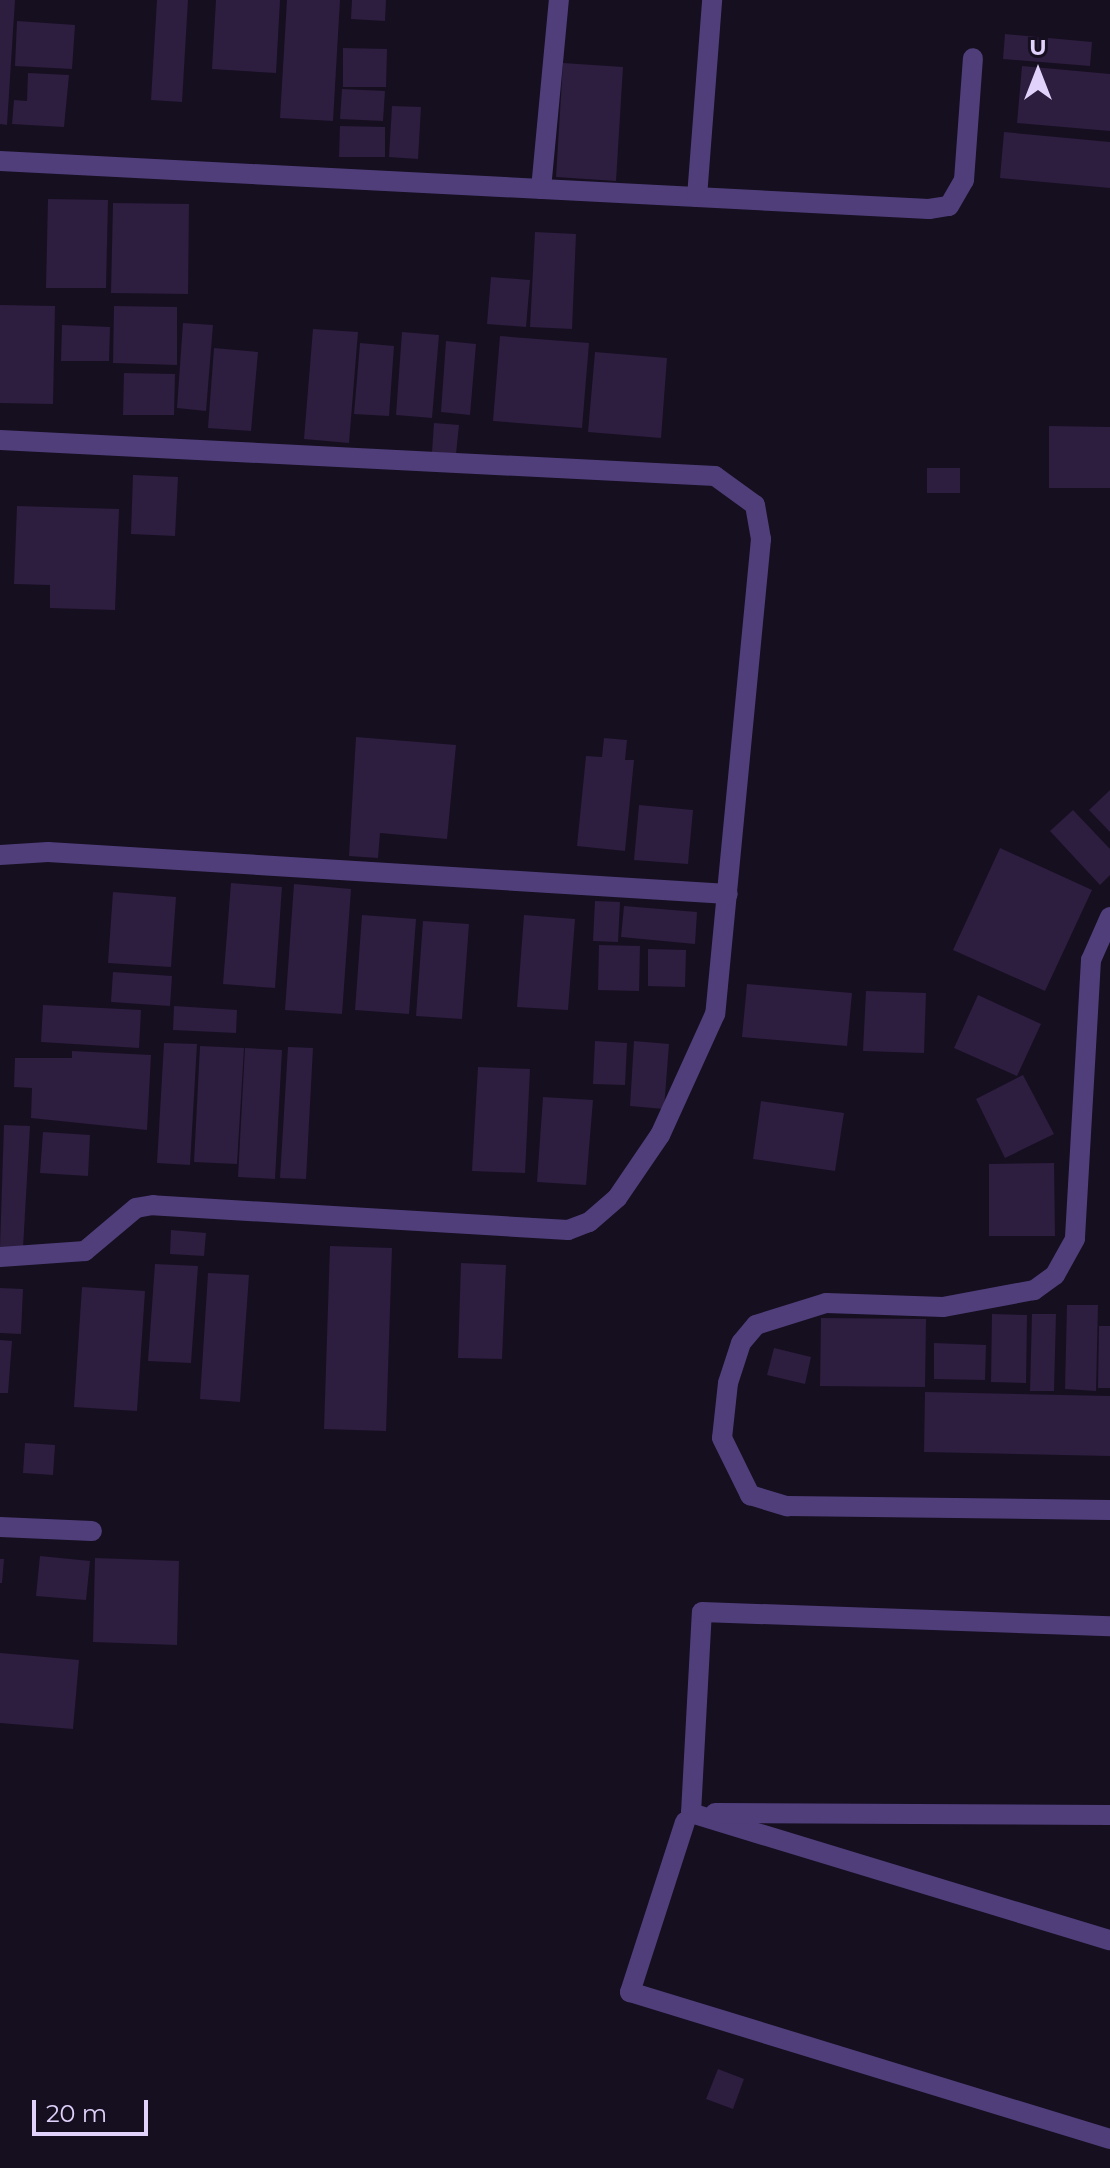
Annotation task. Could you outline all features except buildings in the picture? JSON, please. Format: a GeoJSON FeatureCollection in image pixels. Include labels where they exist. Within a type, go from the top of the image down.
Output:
{"type":"FeatureCollection","features":[{"type":"Feature","properties":{"kind":"street"},"geometry":{"type":"LineString","coordinates":[[541,189],[559,0]]}},
{"type":"Feature","properties":{"kind":"street"},"geometry":{"type":"LineString","coordinates":[[697,197],[712,0]]}},
{"type":"Feature","properties":{"kind":"street"},"geometry":{"type":"LineString","coordinates":[[0,161],[697,197],[949,206],[964,180],[973,58]]}},
{"type":"Feature","properties":{"kind":"street"},"geometry":{"type":"LineString","coordinates":[[0,440],[699,475],[733,484],[755,505],[761,539],[715,1014],[703,1048],[660,1135],[617,1198],[589,1222],[553,1229],[153,1205],[136,1208],[85,1251],[0,1257]]}},
{"type":"Feature","properties":{"kind":"street"},"geometry":{"type":"LineString","coordinates":[[0,855],[48,852],[728,894]]}},
{"type":"Feature","properties":{"kind":"street"},"geometry":{"type":"LineString","coordinates":[[1110,917],[1091,960],[1075,1239],[1055,1275],[1034,1290],[943,1307],[826,1303],[756,1325],[741,1343],[728,1383],[722,1438],[750,1495],[787,1506],[1110,1510]]}},
{"type":"Feature","properties":{"kind":"street"},"geometry":{"type":"LineString","coordinates":[[0,1527],[92,1531]]}},
{"type":"Feature","properties":{"kind":"street"},"geometry":{"type":"LineString","coordinates":[[1110,1626],[702,1612],[688,1817],[630,1992],[1110,2139]]}},
{"type":"Feature","properties":{"kind":"street"},"geometry":{"type":"LineString","coordinates":[[688,1817],[1110,1815]]}},
{"type":"Feature","properties":{"kind":"street"},"geometry":{"type":"LineString","coordinates":[[688,1817],[1110,1940]]}}]}
